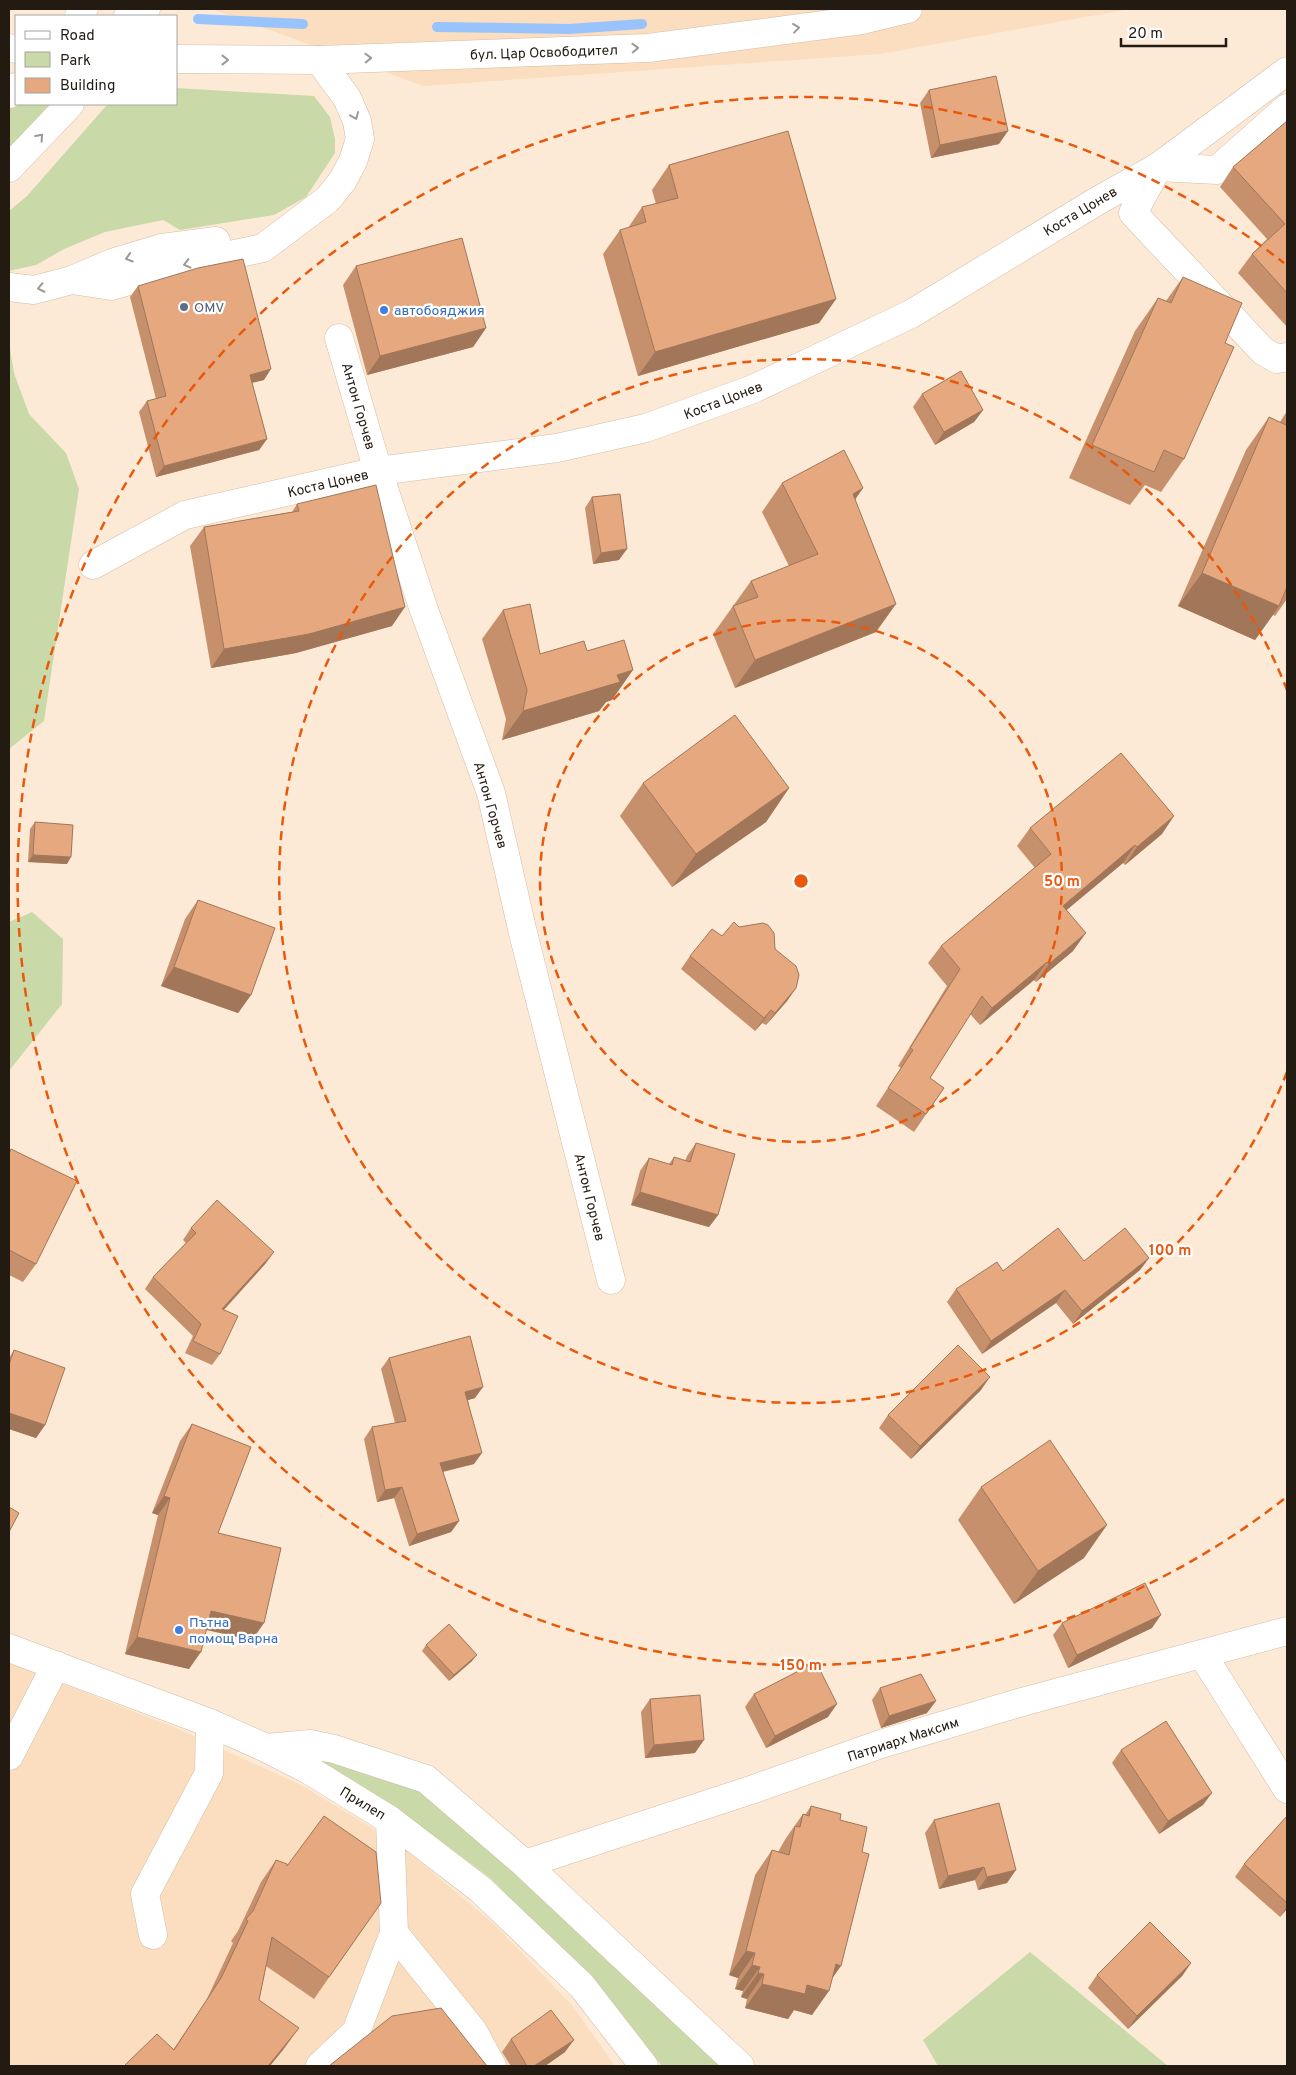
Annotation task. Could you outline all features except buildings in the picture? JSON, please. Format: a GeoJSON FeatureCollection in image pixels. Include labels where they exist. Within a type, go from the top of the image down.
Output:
{"type":"FeatureCollection","features":[{"type":"Feature","properties":{"kind":"street"},"geometry":{"type":"LineString","coordinates":[[131,15],[146,9]]}},
{"type":"Feature","properties":{"kind":"street","name":"бул. Цар Освободител"},"geometry":{"type":"LineString","coordinates":[[178,59],[319,60],[648,48],[862,20],[908,9]]}},
{"type":"Feature","properties":{"kind":"street"},"geometry":{"type":"LineString","coordinates":[[9,287],[34,290],[72,280],[111,286],[187,264],[263,248],[311,213],[328,199],[343,180],[353,161],[360,139],[357,121],[347,98],[319,60]]}},
{"type":"Feature","properties":{"kind":"street","name":"Коста Цонев"},"geometry":{"type":"LineString","coordinates":[[93,565],[184,516],[378,471],[557,448],[646,428],[753,389],[911,314],[1099,200],[1158,167],[1287,71]]}},
{"type":"Feature","properties":{"kind":"street"},"geometry":{"type":"LineString","coordinates":[[9,168],[69,105]]}},
{"type":"Feature","properties":{"kind":"street"},"geometry":{"type":"LineString","coordinates":[[1287,108],[1217,170],[1158,167],[1133,213],[1264,350],[1277,359],[1287,357]]}},
{"type":"Feature","properties":{"kind":"street","name":"Антон Горчев"},"geometry":{"type":"LineString","coordinates":[[340,338],[378,471],[424,610],[491,793],[525,941],[611,1280]]}},
{"type":"Feature","properties":{"kind":"street","name":"Патриарх Максим"},"geometry":{"type":"LineString","coordinates":[[525,1864],[754,1789],[881,1744],[1022,1702],[1287,1631]]}},
{"type":"Feature","properties":{"kind":"street","name":"Прилеп"},"geometry":{"type":"LineString","coordinates":[[9,1648],[210,1723],[266,1748],[309,1770],[390,1820],[480,1889],[582,1986],[644,2066]]}},
{"type":"Feature","properties":{"kind":"street"},"geometry":{"type":"LineString","coordinates":[[1202,1654],[1287,1789]]}},
{"type":"Feature","properties":{"kind":"street"},"geometry":{"type":"LineString","coordinates":[[9,1756],[56,1665]]}},
{"type":"Feature","properties":{"kind":"street"},"geometry":{"type":"LineString","coordinates":[[152,1934],[144,1894],[209,1773],[210,1723]]}},
{"type":"Feature","properties":{"kind":"street"},"geometry":{"type":"LineString","coordinates":[[266,1748],[310,1744],[334,1749],[426,1780],[525,1864],[740,2066]]}},
{"type":"Feature","properties":{"kind":"street"},"geometry":{"type":"LineString","coordinates":[[320,2066],[356,2032],[394,1933],[390,1820]]}},
{"type":"Feature","properties":{"kind":"street"},"geometry":{"type":"LineString","coordinates":[[394,1933],[473,2031],[492,2066]]}},
{"type":"Feature","properties":{"kind":"shaded area"},"geometry":{"type":"Polygon","coordinates":[[[212,9],[1130,9],[880,54],[423,86],[212,9]]]}},
{"type":"Feature","properties":{"kind":"shaded area"},"geometry":{"type":"Polygon","coordinates":[[[9,1663],[174,1727],[301,1785],[396,1842],[493,1923],[572,2005],[615,2066],[9,2066],[9,1663]]]}},
{"type":"Feature","properties":{"kind":"green space"},"geometry":{"type":"Polygon","coordinates":[[[178,88],[314,96],[330,117],[335,139],[335,153],[306,197],[274,215],[180,230],[163,220],[105,232],[64,249],[36,265],[9,271],[9,211],[27,196],[106,106],[178,105],[178,88]]]}},
{"type":"Feature","properties":{"kind":"green space"},"geometry":{"type":"Polygon","coordinates":[[[9,94],[15,105],[59,105],[9,168],[9,94]]]}},
{"type":"Feature","properties":{"kind":"green space"},"geometry":{"type":"Polygon","coordinates":[[[9,342],[14,373],[29,414],[66,453],[79,489],[44,721],[9,749],[9,342]]]}},
{"type":"Feature","properties":{"kind":"green space"},"geometry":{"type":"Polygon","coordinates":[[[32,912],[63,939],[62,1004],[9,1071],[9,922],[32,912]]]}},
{"type":"Feature","properties":{"kind":"green space"},"geometry":{"type":"Polygon","coordinates":[[[319,1751],[426,1779],[740,2066],[662,2066],[591,1977],[489,1877],[398,1809],[317,1762],[319,1751]]]}},
{"type":"Feature","properties":{"kind":"green space"},"geometry":{"type":"Polygon","coordinates":[[[1030,1952],[1168,2066],[938,2066],[923,2040],[1030,1952]]]}},
{"type":"Feature","properties":{"kind":"waterway"},"geometry":{"type":"LineString","coordinates":[[198,19],[303,24]]}},
{"type":"Feature","properties":{"kind":"waterway"},"geometry":{"type":"LineString","coordinates":[[437,27],[569,29],[642,24]]}},
{"type":"Feature","properties":{"kind":"place","name":"OMV"},"geometry":{"type":"Point","coordinates":[184,307]}},
{"type":"Feature","properties":{"kind":"place","name":"автобояджия"},"geometry":{"type":"Point","coordinates":[384,310]}},
{"type":"Feature","properties":{"kind":"place","name":"Пътна помощ Варна"},"geometry":{"type":"Point","coordinates":[179,1630]}}]}
